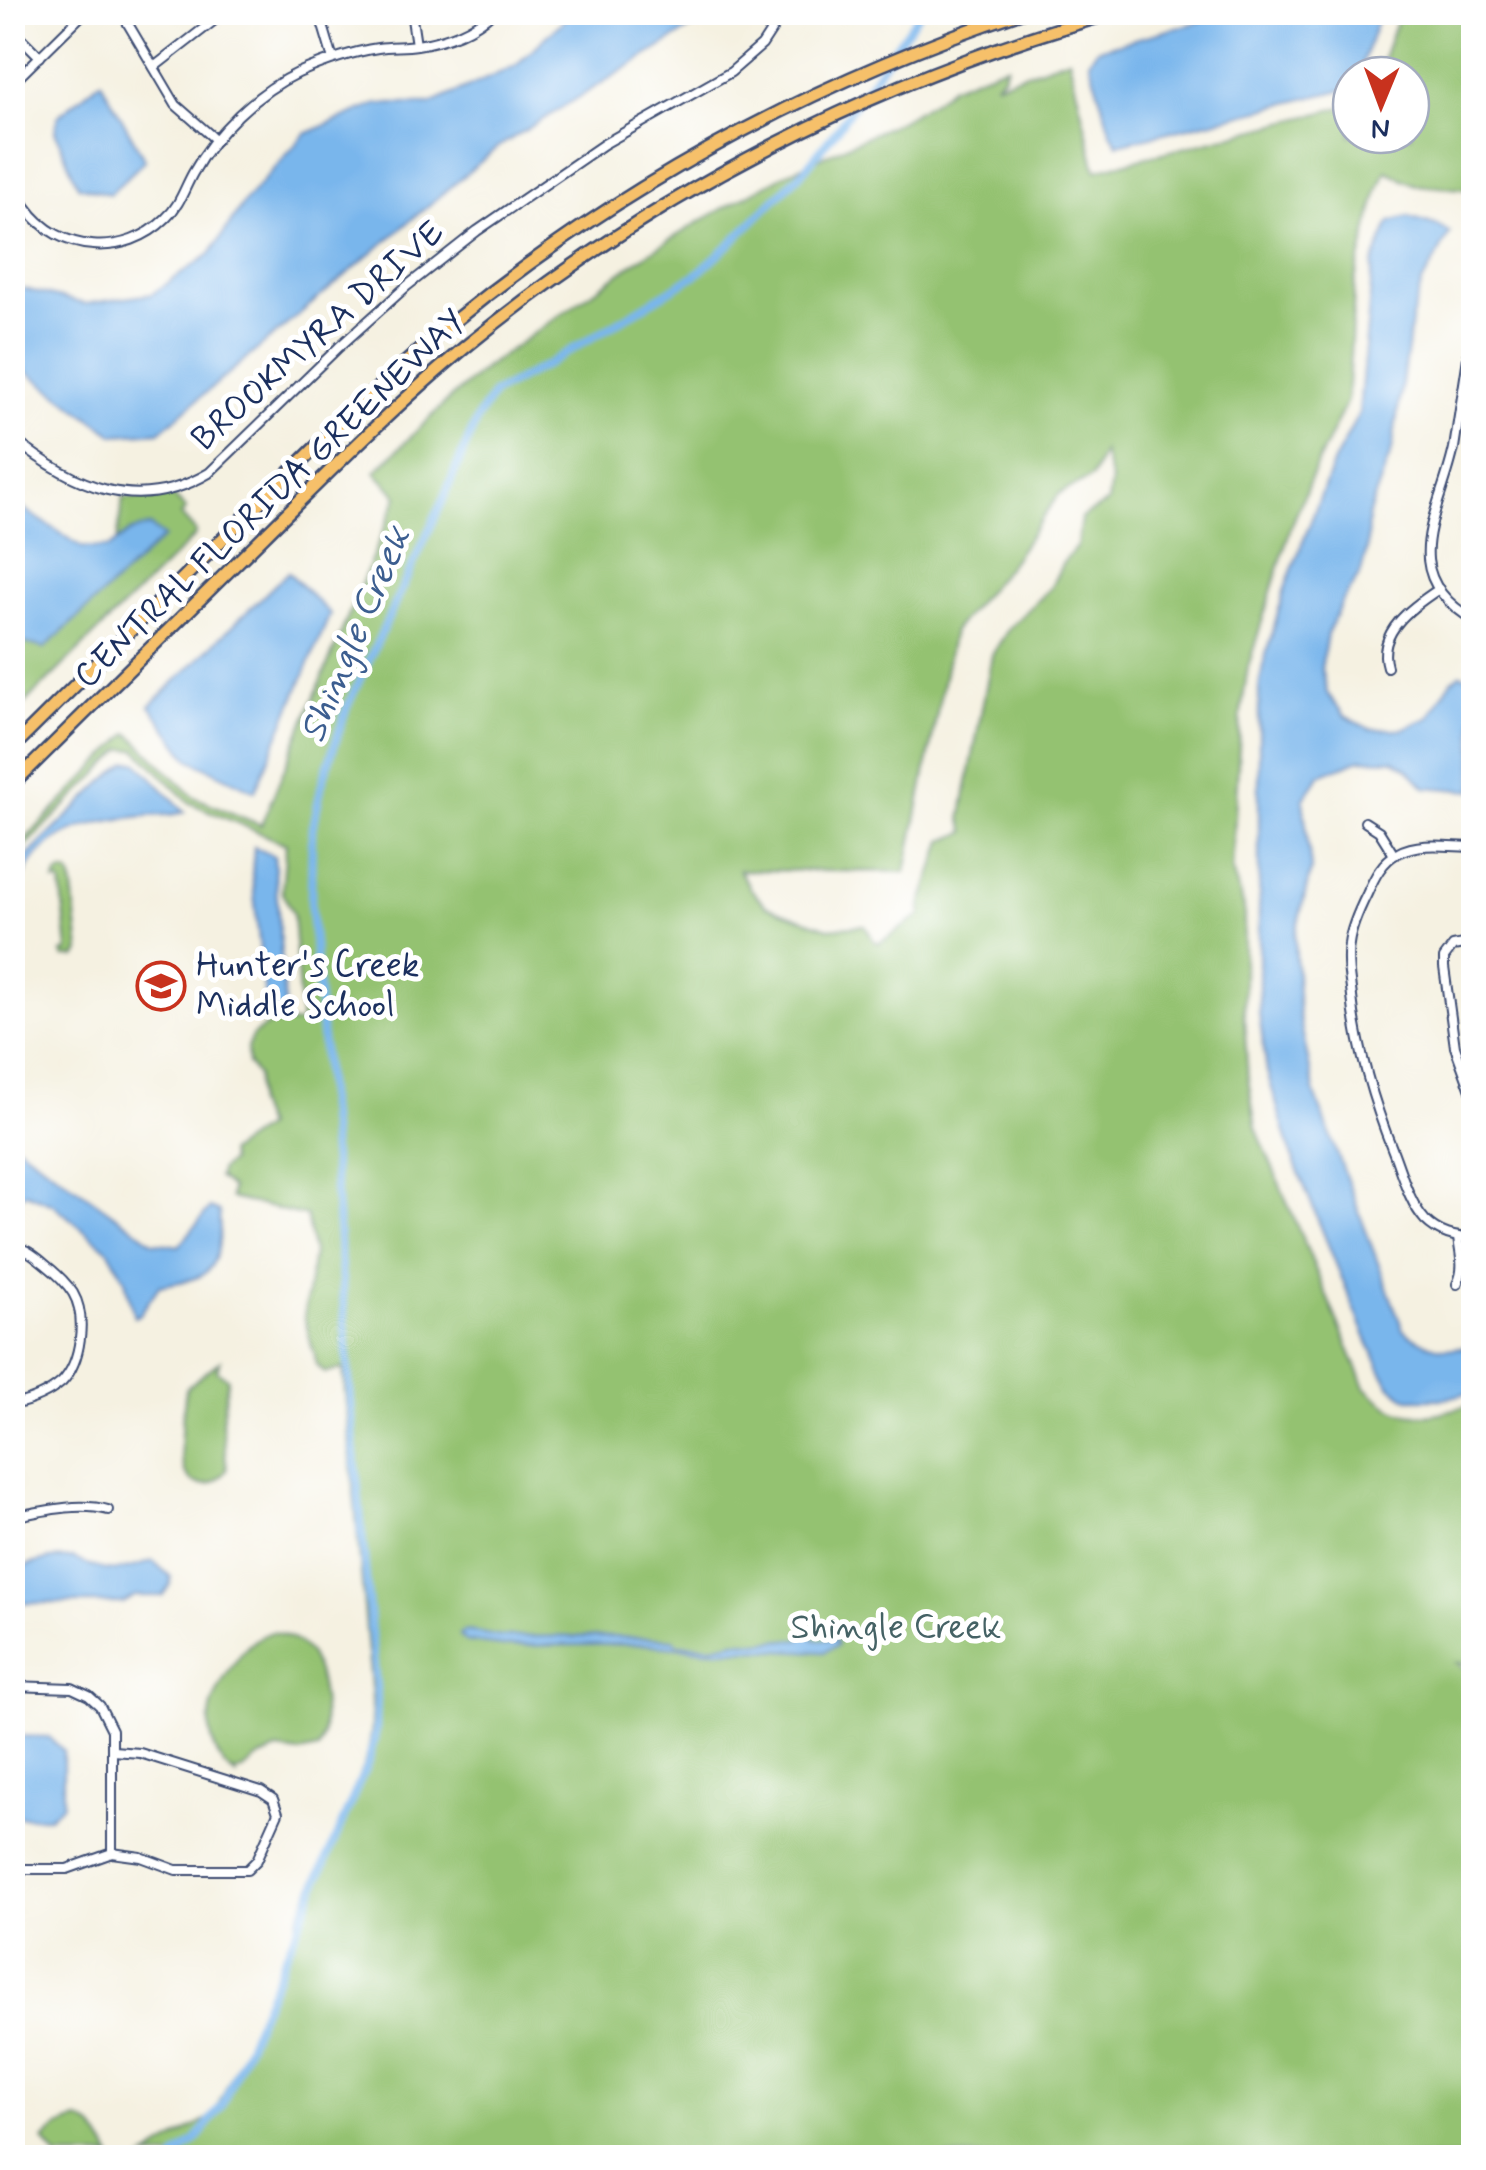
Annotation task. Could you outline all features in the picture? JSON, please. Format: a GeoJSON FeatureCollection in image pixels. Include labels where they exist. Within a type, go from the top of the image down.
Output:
{"type":"FeatureCollection","features":[{"type":"Feature","properties":{"kind":"highway","name":"CENTRAL FLORIDA GREENEWAY"},"geometry":{"type":"LineString","coordinates":[[12,748],[354,410],[481,300],[662,176],[771,116],[860,74],[1021,12]]}},
{"type":"Feature","properties":{"kind":"highway","name":"CENTRAL FLORIDA GREENEWAY"},"geometry":{"type":"LineString","coordinates":[[12,786],[347,454],[468,345],[540,290],[661,208],[826,119],[962,62],[1116,12]]}},
{"type":"Feature","properties":{"kind":"street"},"geometry":{"type":"LineString","coordinates":[[12,84],[85,12]]}},
{"type":"Feature","properties":{"kind":"street"},"geometry":{"type":"LineString","coordinates":[[121,12],[176,105],[216,140]]}},
{"type":"Feature","properties":{"kind":"street"},"geometry":{"type":"LineString","coordinates":[[154,67],[220,12]]}},
{"type":"Feature","properties":{"kind":"street"},"geometry":{"type":"LineString","coordinates":[[318,12],[333,59]]}},
{"type":"Feature","properties":{"kind":"street"},"geometry":{"type":"LineString","coordinates":[[410,12],[416,45]]}},
{"type":"Feature","properties":{"kind":"street"},"geometry":{"type":"LineString","coordinates":[[12,179],[26,207],[51,232],[76,243],[107,247],[140,238],[165,220],[182,200],[193,172],[216,140],[270,90],[333,59],[453,37],[493,12]]}},
{"type":"Feature","properties":{"kind":"street","name":"BROOKMYRA DRIVE"},"geometry":{"type":"LineString","coordinates":[[12,438],[98,489],[153,494],[190,483],[209,472],[406,286],[604,144],[731,72],[762,45],[780,12]]}},
{"type":"Feature","properties":{"kind":"street"},"geometry":{"type":"LineString","coordinates":[[12,29],[40,57]]}},
{"type":"Feature","properties":{"kind":"street"},"geometry":{"type":"LineString","coordinates":[[1474,319],[1454,448],[1428,534],[1427,552],[1439,590],[1457,610],[1474,620]]}},
{"type":"Feature","properties":{"kind":"street"},"geometry":{"type":"LineString","coordinates":[[1387,667],[1384,649],[1400,618],[1439,590]]}},
{"type":"Feature","properties":{"kind":"street"},"geometry":{"type":"LineString","coordinates":[[1365,822],[1379,831],[1394,855]]}},
{"type":"Feature","properties":{"kind":"street"},"geometry":{"type":"LineString","coordinates":[[1474,847],[1423,846],[1394,855],[1374,878],[1348,947],[1355,1026],[1369,1087],[1416,1206],[1434,1228],[1458,1238],[1474,1238]]}},
{"type":"Feature","properties":{"kind":"street"},"geometry":{"type":"LineString","coordinates":[[1474,942],[1453,946],[1444,958],[1444,967],[1456,1046],[1474,1099]]}},
{"type":"Feature","properties":{"kind":"street"},"geometry":{"type":"LineString","coordinates":[[12,1002],[12,1064]]}},
{"type":"Feature","properties":{"kind":"street"},"geometry":{"type":"LineString","coordinates":[[1457,1284],[1462,1266],[1458,1238]]}},
{"type":"Feature","properties":{"kind":"street"},"geometry":{"type":"LineString","coordinates":[[12,1246],[28,1250],[60,1277],[76,1297],[81,1326],[76,1358],[63,1380],[36,1400],[12,1404]]}},
{"type":"Feature","properties":{"kind":"street"},"geometry":{"type":"LineString","coordinates":[[12,1517],[80,1508],[108,1510]]}},
{"type":"Feature","properties":{"kind":"street"},"geometry":{"type":"LineString","coordinates":[[12,1686],[72,1688],[100,1706],[112,1730],[112,1852]]}},
{"type":"Feature","properties":{"kind":"street"},"geometry":{"type":"LineString","coordinates":[[12,1868],[67,1869],[112,1852],[141,1857],[176,1870],[247,1870],[256,1860],[278,1814],[273,1798],[140,1753],[113,1751]]}},
{"type":"Feature","properties":{"kind":"green space","name":"Shingle Creek"},"geometry":{"type":"Polygon","coordinates":[[[1399,13],[1473,13],[1473,190],[1416,185],[1386,171],[1378,190],[1355,280],[1347,401],[1291,527],[1248,667],[1241,712],[1232,871],[1244,907],[1244,1018],[1256,1128],[1365,1387],[1403,1413],[1428,1415],[1473,1404],[1473,1663],[1457,1663],[1474,1674],[1473,2157],[145,2157],[213,2116],[302,1921],[297,1920],[368,1754],[372,1698],[343,1369],[325,1373],[317,1365],[304,1317],[313,1252],[306,1216],[230,1198],[231,1188],[218,1177],[230,1162],[228,1153],[265,1127],[256,1104],[257,1076],[248,1064],[247,1048],[252,1036],[269,1024],[301,1023],[293,914],[282,891],[286,844],[190,803],[136,749],[123,749],[13,858],[13,852],[129,733],[194,797],[261,825],[398,496],[375,472],[486,367],[644,256],[791,171],[896,123],[952,86],[1007,65],[995,84],[1069,58],[1096,170],[1331,110],[1331,155],[1431,155],[1431,55],[1384,55],[1399,13]],[[1103,452],[1092,477],[1059,494],[1010,564],[953,631],[906,872],[739,870],[766,906],[828,928],[865,925],[879,943],[921,915],[943,841],[966,832],[961,819],[992,655],[1009,628],[1051,587],[1062,564],[1077,546],[1081,518],[1108,502],[1111,481],[1103,452]]]}},
{"type":"Feature","properties":{"kind":"green space"},"geometry":{"type":"Polygon","coordinates":[[[171,494],[186,509],[181,515],[196,532],[194,537],[13,715],[12,630],[24,643],[130,532],[117,542],[123,498],[171,494]]]}},
{"type":"Feature","properties":{"kind":"green space"},"geometry":{"type":"Polygon","coordinates":[[[63,872],[72,879],[80,951],[77,957],[64,957],[62,953],[68,951],[61,882],[55,882],[63,872]]]}},
{"type":"Feature","properties":{"kind":"green space"},"geometry":{"type":"Polygon","coordinates":[[[220,1361],[217,1371],[228,1378],[222,1422],[227,1470],[216,1481],[200,1484],[190,1480],[181,1458],[186,1388],[220,1361]]]}},
{"type":"Feature","properties":{"kind":"green space"},"geometry":{"type":"Polygon","coordinates":[[[273,1632],[301,1645],[313,1661],[322,1700],[321,1740],[318,1749],[300,1753],[277,1750],[235,1772],[236,1775],[216,1751],[210,1728],[212,1708],[225,1678],[244,1651],[273,1632]]]}},
{"type":"Feature","properties":{"kind":"green space"},"geometry":{"type":"Polygon","coordinates":[[[79,2120],[93,2127],[112,2157],[57,2157],[44,2140],[60,2127],[79,2120]]]}},
{"type":"Feature","properties":{"kind":"water"},"geometry":{"type":"Polygon","coordinates":[[[573,12],[716,13],[498,147],[159,432],[114,435],[13,362],[13,286],[85,304],[152,294],[210,254],[245,201],[305,134],[377,104],[431,104],[515,66],[573,12]]]}},
{"type":"Feature","properties":{"kind":"water"},"geometry":{"type":"Polygon","coordinates":[[[1236,12],[1380,13],[1365,55],[1331,55],[1331,93],[1118,144],[1089,61],[1097,49],[1236,12]]]}},
{"type":"Feature","properties":{"kind":"water"},"geometry":{"type":"Polygon","coordinates":[[[101,81],[145,160],[110,194],[78,186],[55,131],[58,116],[101,81]]]}},
{"type":"Feature","properties":{"kind":"water"},"geometry":{"type":"Polygon","coordinates":[[[1408,217],[1450,233],[1422,283],[1411,321],[1392,450],[1368,516],[1367,549],[1361,572],[1327,634],[1321,669],[1327,693],[1345,716],[1370,729],[1402,729],[1428,718],[1452,680],[1460,674],[1473,678],[1473,791],[1425,787],[1394,760],[1360,759],[1320,775],[1303,799],[1311,869],[1295,936],[1299,1015],[1315,1094],[1403,1330],[1436,1347],[1473,1345],[1473,1392],[1442,1399],[1408,1399],[1389,1385],[1368,1342],[1292,1156],[1267,1072],[1259,1013],[1259,688],[1263,665],[1286,585],[1334,462],[1359,413],[1373,264],[1390,222],[1408,217]]]}},
{"type":"Feature","properties":{"kind":"water"},"geometry":{"type":"Polygon","coordinates":[[[13,502],[82,547],[109,548],[130,532],[149,526],[164,537],[45,648],[24,643],[13,630],[13,502]]]}},
{"type":"Feature","properties":{"kind":"water"},"geometry":{"type":"Polygon","coordinates":[[[288,572],[330,614],[255,791],[189,759],[150,706],[288,572]]]}},
{"type":"Feature","properties":{"kind":"water"},"geometry":{"type":"Polygon","coordinates":[[[127,762],[137,762],[185,812],[113,820],[80,828],[51,843],[28,868],[13,912],[13,870],[127,762]]]}},
{"type":"Feature","properties":{"kind":"water"},"geometry":{"type":"Polygon","coordinates":[[[254,847],[274,856],[285,1009],[266,1006],[252,875],[254,847]]]}},
{"type":"Feature","properties":{"kind":"water"},"geometry":{"type":"Polygon","coordinates":[[[16,1145],[153,1242],[179,1246],[210,1208],[219,1212],[219,1239],[211,1266],[198,1277],[159,1286],[134,1317],[125,1280],[109,1251],[53,1204],[26,1193],[17,1196],[13,1211],[12,1147],[16,1145]]]}},
{"type":"Feature","properties":{"kind":"water"},"geometry":{"type":"Polygon","coordinates":[[[74,1558],[113,1570],[153,1561],[171,1577],[170,1585],[162,1596],[135,1596],[123,1603],[13,1603],[13,1569],[50,1559],[74,1558]]]}},
{"type":"Feature","properties":{"kind":"water"},"geometry":{"type":"Polygon","coordinates":[[[811,1629],[816,1640],[836,1639],[837,1645],[824,1652],[643,1644],[503,1646],[465,1641],[460,1635],[467,1631],[502,1637],[673,1639],[677,1644],[713,1646],[736,1641],[800,1639],[811,1629]]]}},
{"type":"Feature","properties":{"kind":"water"},"geometry":{"type":"Polygon","coordinates":[[[13,1736],[49,1737],[63,1750],[63,1804],[49,1817],[13,1817],[13,1736]]]}},
{"type":"Feature","properties":{"kind":"waterway","name":"Shingle Creek"},"geometry":{"type":"LineString","coordinates":[[175,2158],[196,2140],[222,2105],[369,1760],[376,1731],[377,1697],[311,908],[312,832],[322,783],[347,707],[478,417],[494,393],[697,274],[805,169],[920,12]]}},
{"type":"Feature","properties":{"kind":"place","name":"Hunter's Creek Middle School"},"geometry":{"type":"Point","coordinates":[161,986]}}]}
